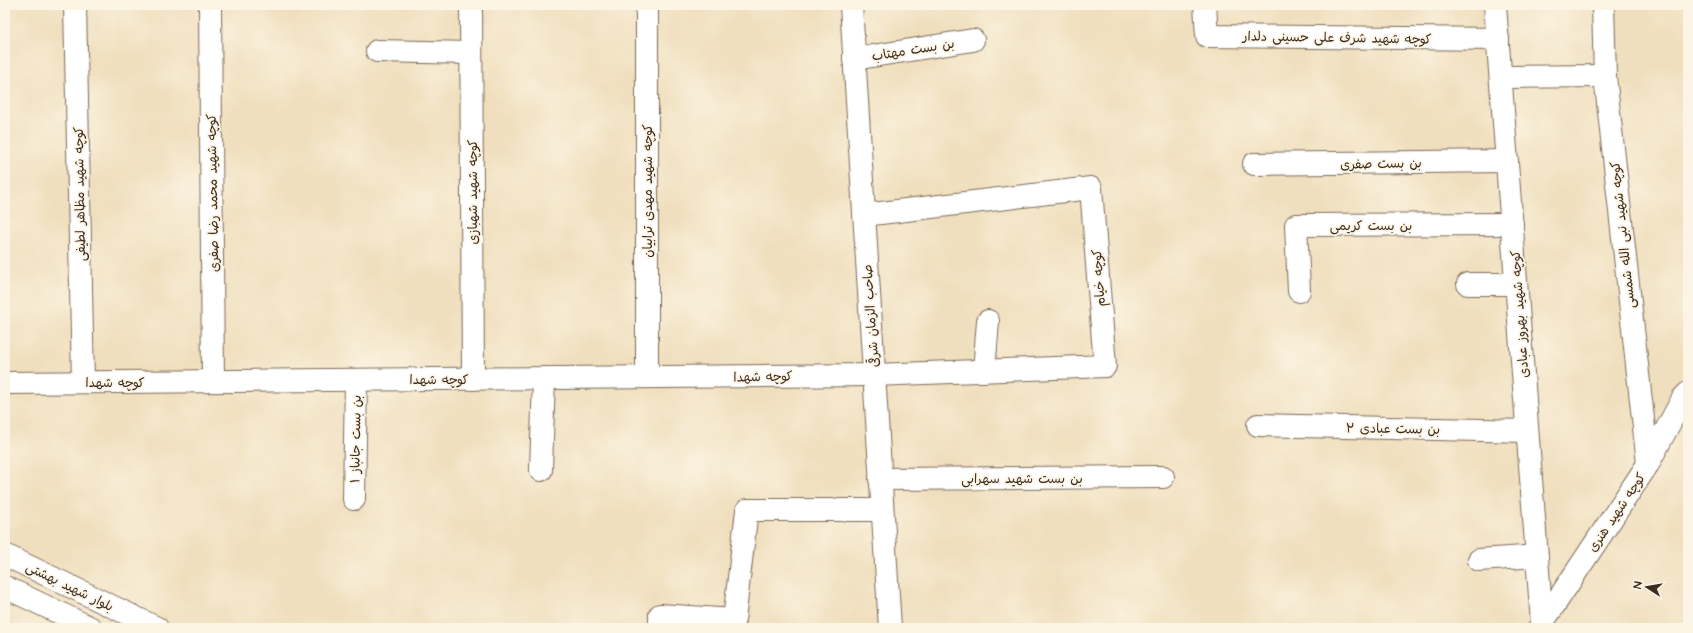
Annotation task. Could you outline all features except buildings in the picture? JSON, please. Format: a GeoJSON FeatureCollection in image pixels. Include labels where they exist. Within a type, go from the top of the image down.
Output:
{"type":"FeatureCollection","features":[{"type":"Feature","properties":{"kind":"street","name":"کوچه شهید مظاهر لطیفی"},"geometry":{"type":"LineString","coordinates":[[75,5],[83,382]]}},
{"type":"Feature","properties":{"kind":"street","name":"کوچه شهید محمد رضا صفری"},"geometry":{"type":"LineString","coordinates":[[210,5],[213,381]]}},
{"type":"Feature","properties":{"kind":"street","name":"کوچه شهید شهبازی"},"geometry":{"type":"LineString","coordinates":[[471,5],[473,379]]}},
{"type":"Feature","properties":{"kind":"street","name":"کوچه شهید مهدی ترابیان"},"geometry":{"type":"LineString","coordinates":[[647,5],[647,377]]}},
{"type":"Feature","properties":{"kind":"street","name":"صاحب الزمان شرقی"},"geometry":{"type":"LineString","coordinates":[[851,5],[890,628]]}},
{"type":"Feature","properties":{"kind":"street","name":"کوچه شهید شرف علی حسینی دلدار"},"geometry":{"type":"LineString","coordinates":[[1204,5],[1207,36],[1498,39]]}},
{"type":"Feature","properties":{"kind":"street","name":"کوچه شهید بهروز عبادی"},"geometry":{"type":"LineString","coordinates":[[1495,5],[1537,556],[1540,626]]}},
{"type":"Feature","properties":{"kind":"street","name":"کوچه شهید نبی الله شمسی"},"geometry":{"type":"LineString","coordinates":[[1603,5],[1605,76],[1648,464]]}},
{"type":"Feature","properties":{"kind":"street","name":"بن بست مهتاب"},"geometry":{"type":"LineString","coordinates":[[854,59],[973,40]]}},
{"type":"Feature","properties":{"kind":"street"},"geometry":{"type":"LineString","coordinates":[[377,51],[471,53]]}},
{"type":"Feature","properties":{"kind":"street"},"geometry":{"type":"LineString","coordinates":[[1501,77],[1605,76]]}},
{"type":"Feature","properties":{"kind":"street","name":"بن بست صفری"},"geometry":{"type":"LineString","coordinates":[[1254,164],[1507,161]]}},
{"type":"Feature","properties":{"kind":"street","name":"کوچه خیام"},"geometry":{"type":"LineString","coordinates":[[864,215],[1091,188],[1105,366],[874,375]]}},
{"type":"Feature","properties":{"kind":"street","name":"بن بست کریمی"},"geometry":{"type":"LineString","coordinates":[[1299,291],[1296,225],[1512,224]]}},
{"type":"Feature","properties":{"kind":"street"},"geometry":{"type":"LineString","coordinates":[[1468,284],[1516,284]]}},
{"type":"Feature","properties":{"kind":"street"},"geometry":{"type":"LineString","coordinates":[[984,371],[988,320]]}},
{"type":"Feature","properties":{"kind":"street","name":"کوچه شهدا"},"geometry":{"type":"LineString","coordinates":[[5,383],[874,375]]}},
{"type":"Feature","properties":{"kind":"street"},"geometry":{"type":"LineString","coordinates":[[541,470],[544,378]]}},
{"type":"Feature","properties":{"kind":"street","name":"بن بست جانباز ۱"},"geometry":{"type":"LineString","coordinates":[[354,498],[356,380]]}},
{"type":"Feature","properties":{"kind":"street","name":"کوچه شهید هنری"},"geometry":{"type":"LineString","coordinates":[[1540,626],[1648,464],[1683,398],[1688,392]]}},
{"type":"Feature","properties":{"kind":"street","name":"بن بست عبادی ۲"},"geometry":{"type":"LineString","coordinates":[[1258,425],[1527,432]]}},
{"type":"Feature","properties":{"kind":"street","name":"بن بست شهید سهرابی"},"geometry":{"type":"LineString","coordinates":[[880,479],[1164,477]]}},
{"type":"Feature","properties":{"kind":"street"},"geometry":{"type":"LineString","coordinates":[[660,628],[660,615],[734,620],[747,510],[882,510]]}},
{"type":"Feature","properties":{"kind":"street","name":"بلوار شهید بهشتی"},"geometry":{"type":"LineString","coordinates":[[5,555],[157,628]]}},
{"type":"Feature","properties":{"kind":"street"},"geometry":{"type":"LineString","coordinates":[[1479,560],[1537,556]]}},
{"type":"Feature","properties":{"kind":"street"},"geometry":{"type":"LineString","coordinates":[[5,586],[91,628]]}}]}
